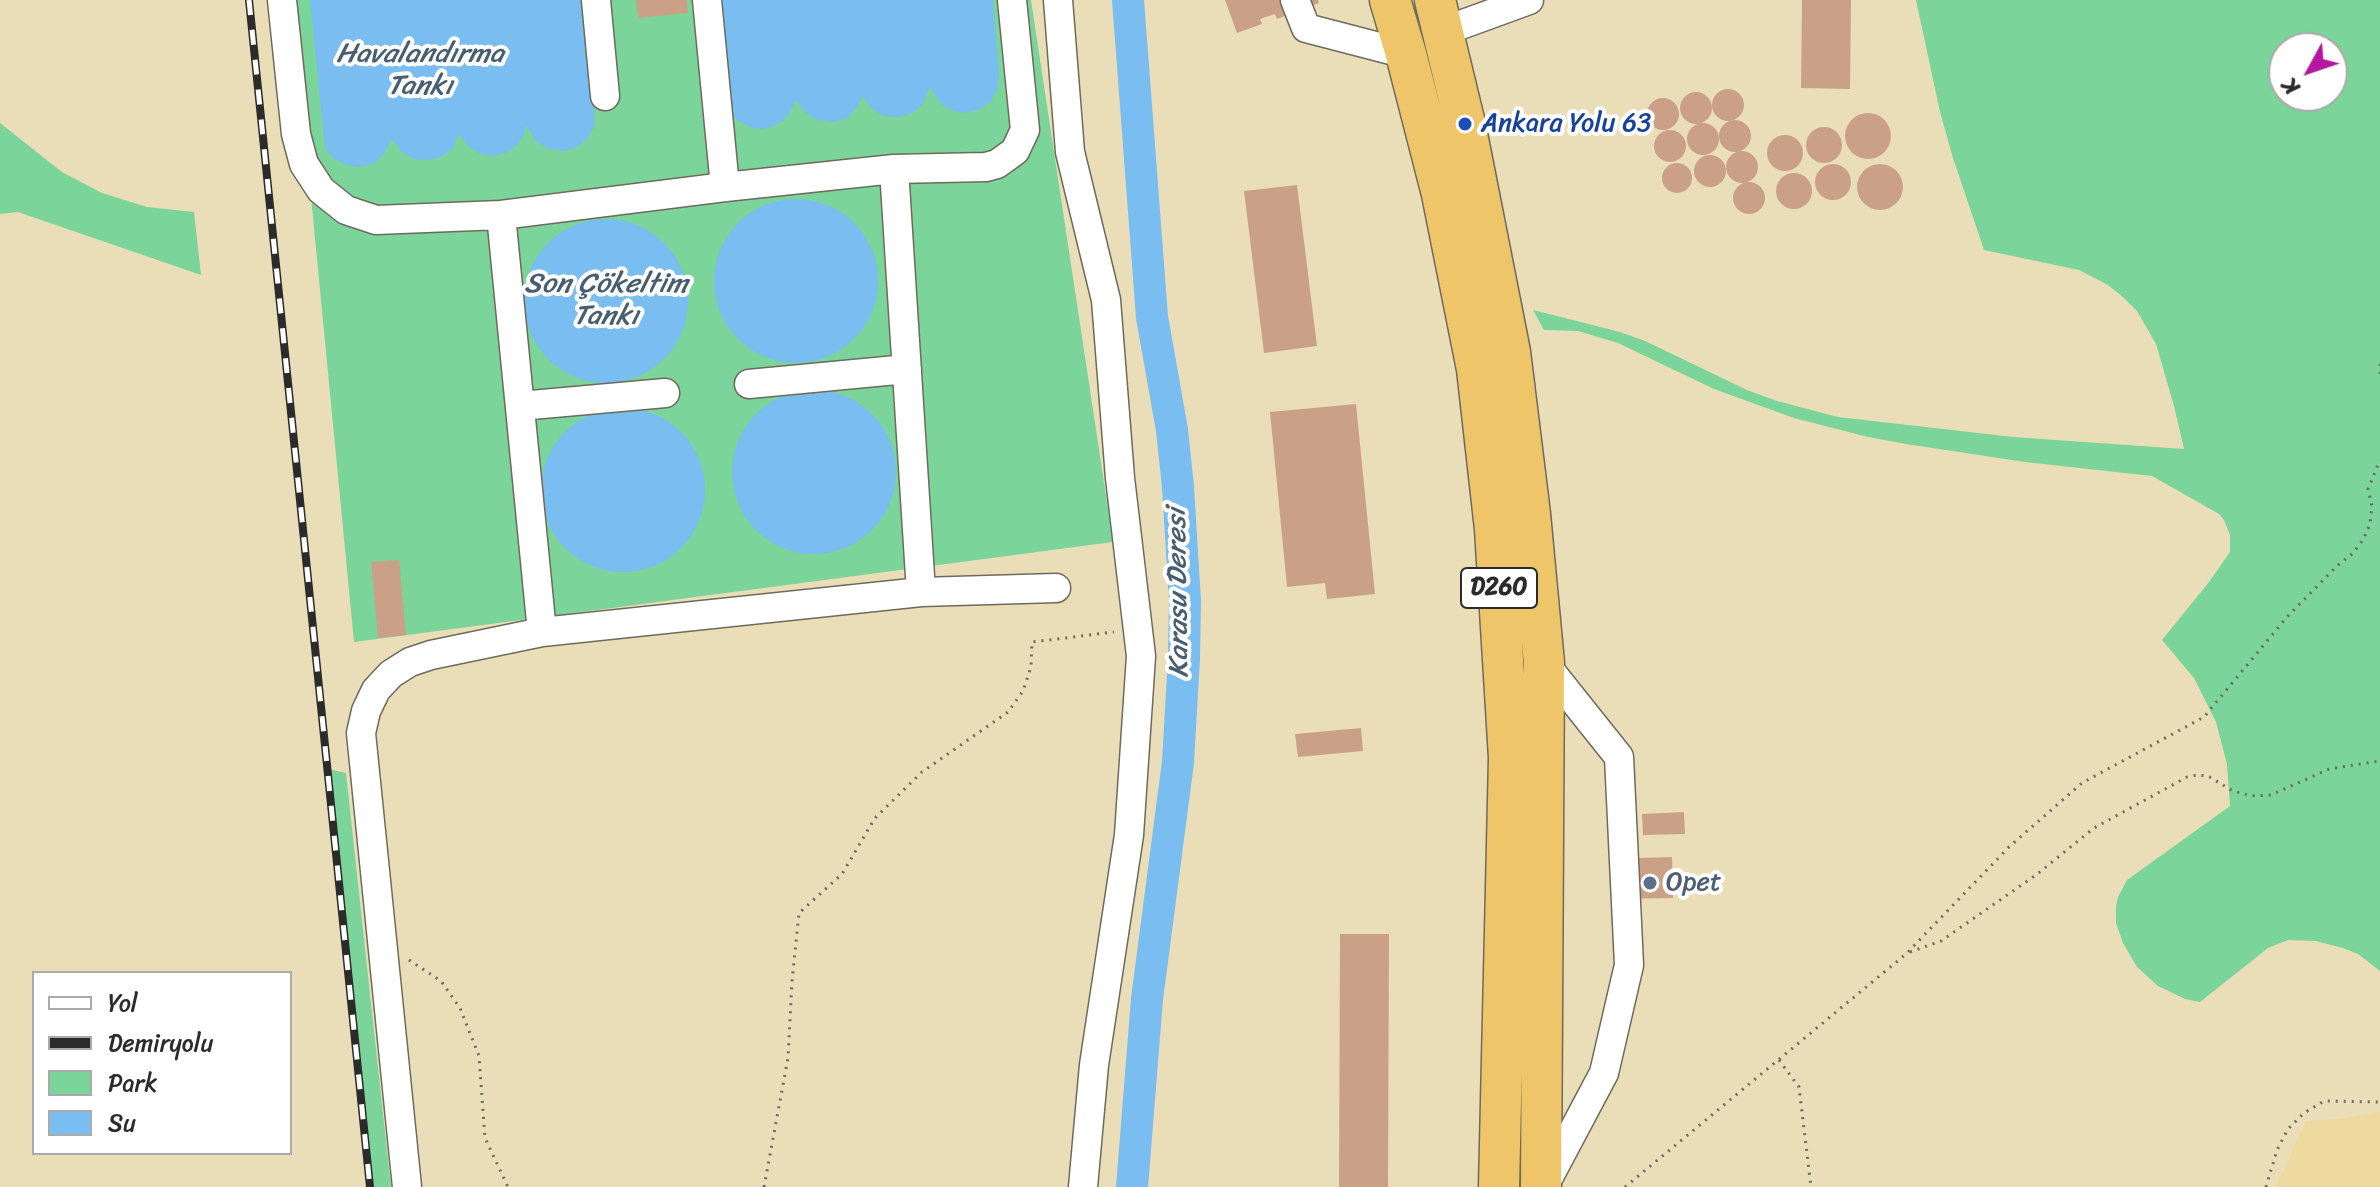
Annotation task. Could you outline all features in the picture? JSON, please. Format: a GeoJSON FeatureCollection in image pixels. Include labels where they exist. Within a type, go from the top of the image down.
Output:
{"type":"FeatureCollection","features":[{"type":"Feature","properties":{"kind":"highway","name":"D260"},"geometry":{"type":"LineString","coordinates":[[1390,0],[1442,194],[1477,369],[1495,529],[1509,758],[1499,1187]]}},
{"type":"Feature","properties":{"kind":"highway","name":"D260"},"geometry":{"type":"LineString","coordinates":[[1439,16],[1476,176],[1510,352],[1544,663],[1542,1187]]}},
{"type":"Feature","properties":{"kind":"lane"},"geometry":{"type":"LineString","coordinates":[[282,0],[296,134],[304,164],[321,190],[346,210],[376,220],[501,215],[894,169],[986,167],[1015,151],[1025,130],[1012,0]]}},
{"type":"Feature","properties":{"kind":"lane"},"geometry":{"type":"LineString","coordinates":[[596,0],[605,96]]}},
{"type":"Feature","properties":{"kind":"lane"},"geometry":{"type":"LineString","coordinates":[[707,0],[725,187]]}},
{"type":"Feature","properties":{"kind":"lane"},"geometry":{"type":"LineString","coordinates":[[1058,0],[1070,152],[1106,300],[1120,478],[1141,656],[1129,835],[1094,1065],[1083,1187]]}},
{"type":"Feature","properties":{"kind":"lane"},"geometry":{"type":"LineString","coordinates":[[1295,0],[1306,28],[1406,54]]}},
{"type":"Feature","properties":{"kind":"lane"},"geometry":{"type":"LineString","coordinates":[[1439,16],[1529,0]]}},
{"type":"Feature","properties":{"kind":"lane"},"geometry":{"type":"LineString","coordinates":[[894,169],[921,592]]}},
{"type":"Feature","properties":{"kind":"lane"},"geometry":{"type":"LineString","coordinates":[[501,215],[542,632]]}},
{"type":"Feature","properties":{"kind":"lane"},"geometry":{"type":"LineString","coordinates":[[749,384],[907,369]]}},
{"type":"Feature","properties":{"kind":"lane"},"geometry":{"type":"LineString","coordinates":[[520,406],[665,393]]}},
{"type":"Feature","properties":{"kind":"lane"},"geometry":{"type":"LineString","coordinates":[[407,1187],[361,733],[366,711],[376,690],[391,674],[410,662],[431,655],[542,632],[921,592],[1056,588]]}},
{"type":"Feature","properties":{"kind":"lane"},"geometry":{"type":"LineString","coordinates":[[1542,1187],[1604,1073],[1629,965],[1619,757],[1544,663]]}},
{"type":"Feature","properties":{"kind":"path"},"geometry":{"type":"LineString","coordinates":[[2380,364],[2380,377]]}},
{"type":"Feature","properties":{"kind":"path"},"geometry":{"type":"LineString","coordinates":[[1625,1187],[1906,954],[2009,847],[2082,783],[2204,717],[2287,617],[2363,540],[2370,524],[2372,506],[2368,489],[2380,460]]}},
{"type":"Feature","properties":{"kind":"path"},"geometry":{"type":"LineString","coordinates":[[764,1187],[788,1058],[799,913],[842,874],[875,818],[922,772],[1008,712],[1023,691],[1031,667],[1032,642],[1138,630]]}},
{"type":"Feature","properties":{"kind":"path"},"geometry":{"type":"LineString","coordinates":[[1906,954],[1941,941],[2036,875],[2094,828],[2187,777],[2208,776],[2233,791],[2252,796],[2271,795],[2329,769],[2380,761]]}},
{"type":"Feature","properties":{"kind":"path"},"geometry":{"type":"LineString","coordinates":[[383,951],[414,961],[441,981],[460,1008],[479,1056],[485,1138],[508,1187]]}},
{"type":"Feature","properties":{"kind":"path"},"geometry":{"type":"LineString","coordinates":[[1779,1060],[1799,1087],[1811,1187]]}},
{"type":"Feature","properties":{"kind":"path"},"geometry":{"type":"LineString","coordinates":[[2266,1187],[2277,1150],[2288,1129],[2304,1113],[2324,1101],[2380,1102]]}},
{"type":"Feature","properties":{"kind":"green space"},"geometry":{"type":"Polygon","coordinates":[[[292,0],[1031,0],[1113,542],[354,642],[292,0]]]}},
{"type":"Feature","properties":{"kind":"green space"},"geometry":{"type":"Polygon","coordinates":[[[1916,0],[2380,0],[2380,971],[2358,954],[2343,948],[2316,941],[2288,940],[2268,948],[2200,1002],[2185,999],[2158,986],[2137,967],[2123,943],[2116,923],[2116,906],[2127,880],[2230,806],[2227,764],[2216,722],[2194,678],[2162,640],[2230,552],[2230,535],[2219,514],[2152,476],[2025,462],[1906,444],[1794,418],[1714,389],[1618,343],[1578,331],[1544,330],[1533,310],[1620,332],[1747,390],[1838,417],[2013,437],[2184,449],[2156,344],[2137,311],[2108,285],[2079,270],[1984,250],[1953,158],[1916,0]]]}},
{"type":"Feature","properties":{"kind":"green space"},"geometry":{"type":"Polygon","coordinates":[[[0,123],[62,172],[102,193],[147,207],[194,212],[201,275],[18,212],[0,214],[0,123]]]}},
{"type":"Feature","properties":{"kind":"green space"},"geometry":{"type":"Polygon","coordinates":[[[328,769],[346,773],[391,1187],[373,1187],[328,769]]]}},
{"type":"Feature","properties":{"kind":"sand"},"geometry":{"type":"Polygon","coordinates":[[[2380,1112],[2380,1187],[2276,1187],[2306,1121],[2380,1112]]]}},
{"type":"Feature","properties":{"kind":"water","name":"Havalandırma Tankı"},"geometry":{"type":"Polygon","coordinates":[[[310,0],[585,0],[595,99],[594,127],[587,139],[576,148],[563,151],[549,149],[537,142],[526,125],[518,144],[508,152],[494,156],[481,154],[469,147],[459,134],[452,149],[441,157],[414,159],[402,152],[392,139],[383,155],[373,164],[359,167],[346,165],[334,159],[325,148],[310,0]]]}},
{"type":"Feature","properties":{"kind":"water"},"geometry":{"type":"Polygon","coordinates":[[[717,0],[993,0],[999,75],[997,89],[991,101],[967,113],[953,111],[941,104],[930,87],[922,105],[911,114],[898,117],[884,116],[872,109],[863,96],[845,119],[831,122],[818,120],[806,113],[796,100],[787,117],[776,125],[763,129],[750,127],[737,120],[729,109],[717,0]]]}},
{"type":"Feature","properties":{"kind":"water","name":"Son Çökeltim Tankı"},"geometry":{"type":"Polygon","coordinates":[[[796,199],[827,205],[854,223],[872,250],[878,281],[872,312],[854,339],[827,357],[796,363],[765,357],[738,339],[720,312],[714,281],[720,250],[738,223],[765,205],[796,199]]]}},
{"type":"Feature","properties":{"kind":"water","name":"Son Çökeltim Tankı"},"geometry":{"type":"Polygon","coordinates":[[[606,219],[637,225],[664,243],[682,270],[688,301],[682,332],[664,359],[637,377],[606,383],[575,377],[548,359],[530,332],[524,301],[530,270],[548,243],[575,225],[606,219]]]}},
{"type":"Feature","properties":{"kind":"water"},"geometry":{"type":"Polygon","coordinates":[[[814,390],[845,396],[872,414],[890,441],[896,472],[890,503],[872,530],[845,548],[814,554],[783,548],[756,530],[738,503],[732,472],[738,441],[756,414],[783,396],[814,390]]]}},
{"type":"Feature","properties":{"kind":"water","name":"Son Çökeltim Tankı"},"geometry":{"type":"Polygon","coordinates":[[[623,408],[654,414],[681,432],[699,459],[705,490],[699,521],[681,548],[654,566],[623,572],[592,566],[565,548],[547,521],[541,490],[547,459],[565,432],[592,414],[623,408]]]}},
{"type":"Feature","properties":{"kind":"building"},"geometry":{"type":"Polygon","coordinates":[[[636,0],[687,0],[688,13],[638,18],[636,0]]]}},
{"type":"Feature","properties":{"kind":"building"},"geometry":{"type":"Polygon","coordinates":[[[1225,0],[1318,0],[1319,3],[1277,19],[1275,14],[1260,19],[1262,24],[1237,33],[1225,0]]]}},
{"type":"Feature","properties":{"kind":"building"},"geometry":{"type":"Polygon","coordinates":[[[1802,0],[1851,0],[1850,89],[1801,88],[1802,0]]]}},
{"type":"Feature","properties":{"kind":"building"},"geometry":{"type":"Polygon","coordinates":[[[1728,89],[1739,94],[1744,105],[1739,116],[1728,121],[1717,116],[1712,105],[1717,94],[1728,89]]]}},
{"type":"Feature","properties":{"kind":"building"},"geometry":{"type":"Polygon","coordinates":[[[1696,92],[1707,97],[1712,108],[1707,119],[1696,124],[1685,119],[1680,108],[1685,97],[1696,92]]]}},
{"type":"Feature","properties":{"kind":"building"},"geometry":{"type":"Polygon","coordinates":[[[1663,98],[1674,103],[1679,114],[1674,125],[1663,130],[1652,125],[1647,114],[1652,103],[1663,98]]]}},
{"type":"Feature","properties":{"kind":"building"},"geometry":{"type":"Polygon","coordinates":[[[1868,113],[1884,120],[1891,136],[1884,152],[1868,159],[1852,152],[1845,136],[1852,120],[1868,113]]]}},
{"type":"Feature","properties":{"kind":"building"},"geometry":{"type":"Polygon","coordinates":[[[1735,120],[1746,125],[1751,136],[1746,147],[1735,152],[1724,147],[1719,136],[1724,125],[1735,120]]]}},
{"type":"Feature","properties":{"kind":"building"},"geometry":{"type":"Polygon","coordinates":[[[1703,123],[1714,128],[1719,139],[1714,150],[1703,155],[1692,150],[1687,139],[1692,128],[1703,123]]]}},
{"type":"Feature","properties":{"kind":"building"},"geometry":{"type":"Polygon","coordinates":[[[1824,127],[1837,132],[1842,145],[1837,158],[1824,163],[1811,158],[1806,145],[1811,132],[1824,127]]]}},
{"type":"Feature","properties":{"kind":"building"},"geometry":{"type":"Polygon","coordinates":[[[1670,130],[1681,135],[1686,146],[1681,157],[1670,162],[1659,157],[1654,146],[1659,135],[1670,130]]]}},
{"type":"Feature","properties":{"kind":"building"},"geometry":{"type":"Polygon","coordinates":[[[1785,135],[1798,140],[1803,153],[1798,166],[1785,171],[1772,166],[1767,153],[1772,140],[1785,135]]]}},
{"type":"Feature","properties":{"kind":"building"},"geometry":{"type":"Polygon","coordinates":[[[1742,151],[1753,156],[1758,167],[1753,178],[1742,183],[1731,178],[1726,167],[1731,156],[1742,151]]]}},
{"type":"Feature","properties":{"kind":"building"},"geometry":{"type":"Polygon","coordinates":[[[1710,155],[1721,160],[1726,171],[1721,182],[1710,187],[1699,182],[1694,171],[1699,160],[1710,155]]]}},
{"type":"Feature","properties":{"kind":"building"},"geometry":{"type":"Polygon","coordinates":[[[1677,163],[1688,167],[1692,178],[1688,189],[1677,193],[1666,189],[1662,178],[1666,167],[1677,163]]]}},
{"type":"Feature","properties":{"kind":"building"},"geometry":{"type":"Polygon","coordinates":[[[1833,164],[1846,169],[1851,182],[1846,195],[1833,200],[1820,195],[1815,182],[1820,169],[1833,164]]]}},
{"type":"Feature","properties":{"kind":"building"},"geometry":{"type":"Polygon","coordinates":[[[1880,164],[1896,171],[1903,187],[1896,203],[1880,210],[1864,203],[1857,187],[1864,171],[1880,164]]]}},
{"type":"Feature","properties":{"kind":"building"},"geometry":{"type":"Polygon","coordinates":[[[1794,173],[1807,178],[1812,191],[1807,204],[1794,209],[1781,204],[1776,191],[1781,178],[1794,173]]]}},
{"type":"Feature","properties":{"kind":"building"},"geometry":{"type":"Polygon","coordinates":[[[1749,182],[1760,187],[1765,198],[1760,209],[1749,214],[1738,209],[1733,198],[1738,187],[1749,182]]]}},
{"type":"Feature","properties":{"kind":"building"},"geometry":{"type":"Polygon","coordinates":[[[1297,185],[1317,346],[1264,353],[1244,191],[1297,185]]]}},
{"type":"Feature","properties":{"kind":"building"},"geometry":{"type":"Polygon","coordinates":[[[1356,404],[1375,594],[1327,599],[1325,583],[1287,587],[1270,412],[1356,404]]]}},
{"type":"Feature","properties":{"kind":"building"},"geometry":{"type":"Polygon","coordinates":[[[399,560],[406,635],[378,638],[371,562],[399,560]]]}},
{"type":"Feature","properties":{"kind":"building"},"geometry":{"type":"Polygon","coordinates":[[[1361,728],[1363,751],[1298,757],[1295,734],[1361,728]]]}},
{"type":"Feature","properties":{"kind":"building"},"geometry":{"type":"Polygon","coordinates":[[[1684,812],[1685,834],[1643,835],[1642,814],[1684,812]]]}},
{"type":"Feature","properties":{"kind":"building"},"geometry":{"type":"Polygon","coordinates":[[[1672,857],[1673,898],[1611,899],[1610,859],[1672,857]]]}},
{"type":"Feature","properties":{"kind":"building"},"geometry":{"type":"Polygon","coordinates":[[[1340,934],[1389,934],[1388,1187],[1339,1187],[1340,934]]]}},
{"type":"Feature","properties":{"kind":"waterway","name":"Karasu Deresi"},"geometry":{"type":"LineString","coordinates":[[1128,0],[1152,317],[1172,430],[1185,601],[1178,762],[1147,999],[1132,1187]]}},
{"type":"Feature","properties":{"kind":"railway"},"geometry":{"type":"LineString","coordinates":[[249,0],[370,1187]]}},
{"type":"Feature","properties":{"kind":"place","name":"Ankara Yolu 63"},"geometry":{"type":"Point","coordinates":[1465,124]}},
{"type":"Feature","properties":{"kind":"place","name":"Opet"},"geometry":{"type":"Point","coordinates":[1650,883]}}]}
